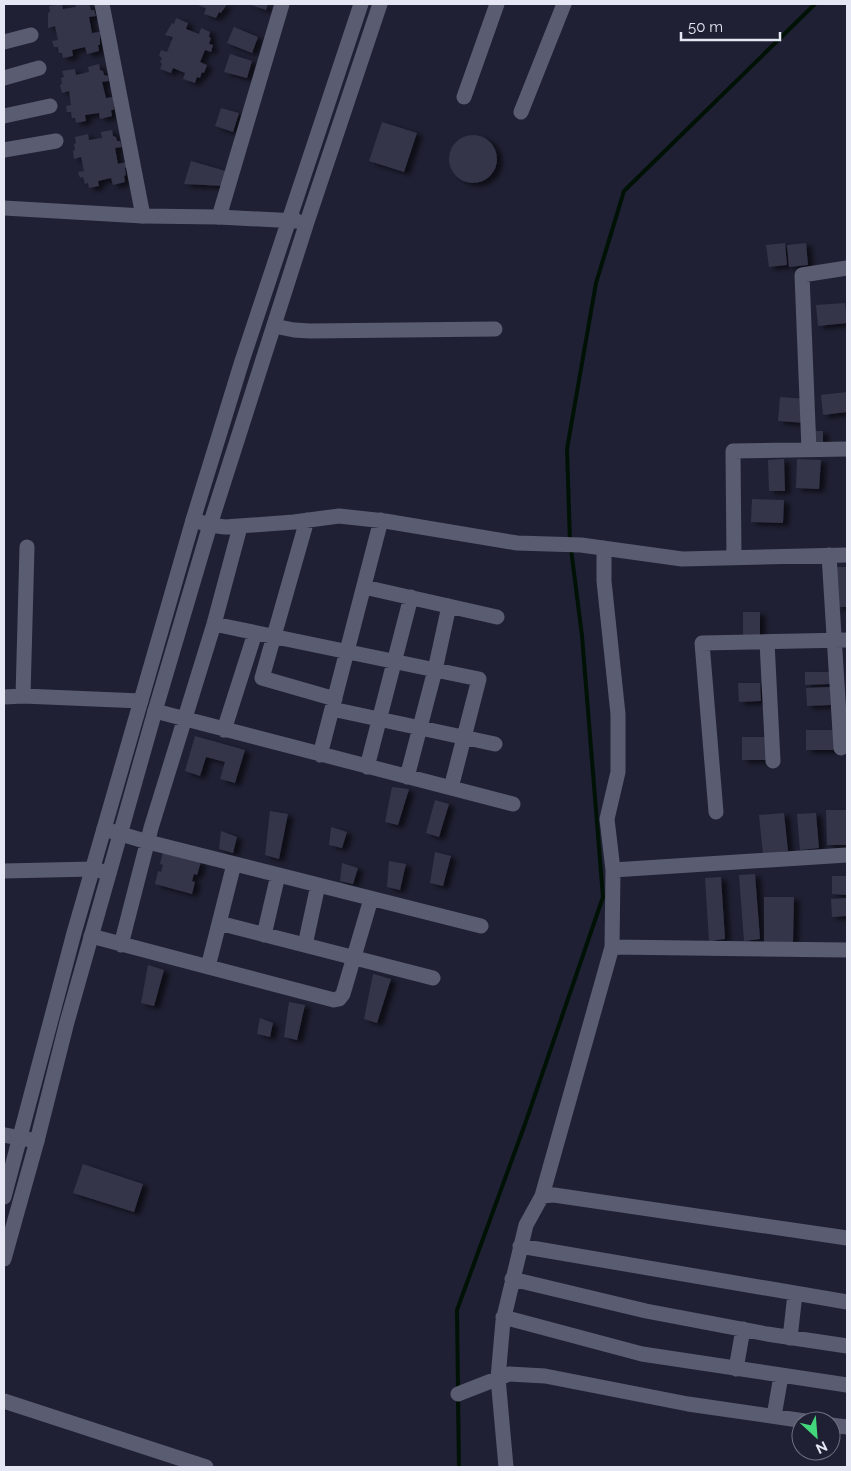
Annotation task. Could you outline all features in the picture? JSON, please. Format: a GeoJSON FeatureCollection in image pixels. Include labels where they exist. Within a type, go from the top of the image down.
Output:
{"type":"FeatureCollection","features":[{"type":"Feature","properties":{"kind":"street"},"geometry":{"type":"LineString","coordinates":[[102,4],[143,216]]}},
{"type":"Feature","properties":{"kind":"street"},"geometry":{"type":"LineString","coordinates":[[220,217],[282,4]]}},
{"type":"Feature","properties":{"kind":"street"},"geometry":{"type":"LineString","coordinates":[[4,1197],[104,829],[193,520],[242,361],[360,4]]}},
{"type":"Feature","properties":{"kind":"street"},"geometry":{"type":"LineString","coordinates":[[4,1259],[91,936],[210,525],[307,222],[380,4]]}},
{"type":"Feature","properties":{"kind":"street"},"geometry":{"type":"LineString","coordinates":[[464,97],[497,4]]}},
{"type":"Feature","properties":{"kind":"street"},"geometry":{"type":"LineString","coordinates":[[521,112],[564,4]]}},
{"type":"Feature","properties":{"kind":"street"},"geometry":{"type":"LineString","coordinates":[[4,42],[31,35]]}},
{"type":"Feature","properties":{"kind":"street"},"geometry":{"type":"LineString","coordinates":[[4,78],[39,68]]}},
{"type":"Feature","properties":{"kind":"street"},"geometry":{"type":"LineString","coordinates":[[4,116],[50,106]]}},
{"type":"Feature","properties":{"kind":"street"},"geometry":{"type":"LineString","coordinates":[[4,150],[56,141]]}},
{"type":"Feature","properties":{"kind":"street"},"geometry":{"type":"LineString","coordinates":[[4,208],[143,216],[220,217],[307,222]]}},
{"type":"Feature","properties":{"kind":"street"},"geometry":{"type":"LineString","coordinates":[[809,450],[802,275],[847,268]]}},
{"type":"Feature","properties":{"kind":"street"},"geometry":{"type":"LineString","coordinates":[[274,326],[310,331],[494,329]]}},
{"type":"Feature","properties":{"kind":"street"},"geometry":{"type":"LineString","coordinates":[[734,557],[733,451],[847,449]]}},
{"type":"Feature","properties":{"kind":"street"},"geometry":{"type":"LineString","coordinates":[[193,520],[210,525],[240,527],[339,516],[381,520],[528,544],[580,545],[682,559],[847,555]]}},
{"type":"Feature","properties":{"kind":"street"},"geometry":{"type":"LineString","coordinates":[[307,520],[262,678],[380,719],[495,744]]}},
{"type":"Feature","properties":{"kind":"street"},"geometry":{"type":"LineString","coordinates":[[320,755],[381,520]]}},
{"type":"Feature","properties":{"kind":"street"},"geometry":{"type":"LineString","coordinates":[[121,945],[148,842],[214,624],[240,527]]}},
{"type":"Feature","properties":{"kind":"street"},"geometry":{"type":"LineString","coordinates":[[23,696],[27,547]]}},
{"type":"Feature","properties":{"kind":"street"},"geometry":{"type":"LineString","coordinates":[[506,1467],[498,1378],[503,1316],[526,1225],[542,1196],[612,947],[612,870],[607,819],[618,772],[618,714],[604,581],[604,548]]}},
{"type":"Feature","properties":{"kind":"street"},"geometry":{"type":"LineString","coordinates":[[828,555],[841,640],[841,748]]}},
{"type":"Feature","properties":{"kind":"street"},"geometry":{"type":"LineString","coordinates":[[364,587],[497,617]]}},
{"type":"Feature","properties":{"kind":"street"},"geometry":{"type":"LineString","coordinates":[[367,767],[411,597]]}},
{"type":"Feature","properties":{"kind":"street"},"geometry":{"type":"LineString","coordinates":[[407,777],[436,670],[449,606]]}},
{"type":"Feature","properties":{"kind":"street"},"geometry":{"type":"LineString","coordinates":[[214,624],[478,679],[451,788]]}},
{"type":"Feature","properties":{"kind":"street"},"geometry":{"type":"LineString","coordinates":[[224,730],[255,633]]}},
{"type":"Feature","properties":{"kind":"street"},"geometry":{"type":"LineString","coordinates":[[716,812],[702,643],[841,640]]}},
{"type":"Feature","properties":{"kind":"street"},"geometry":{"type":"LineString","coordinates":[[766,642],[773,761]]}},
{"type":"Feature","properties":{"kind":"street"},"geometry":{"type":"LineString","coordinates":[[4,697],[141,700]]}},
{"type":"Feature","properties":{"kind":"street"},"geometry":{"type":"LineString","coordinates":[[155,712],[513,804]]}},
{"type":"Feature","properties":{"kind":"street"},"geometry":{"type":"LineString","coordinates":[[104,829],[148,842],[481,926]]}},
{"type":"Feature","properties":{"kind":"street"},"geometry":{"type":"LineString","coordinates":[[612,870],[847,855]]}},
{"type":"Feature","properties":{"kind":"street"},"geometry":{"type":"LineString","coordinates":[[208,967],[234,864]]}},
{"type":"Feature","properties":{"kind":"street"},"geometry":{"type":"LineString","coordinates":[[4,871],[93,869],[109,873]]}},
{"type":"Feature","properties":{"kind":"street"},"geometry":{"type":"LineString","coordinates":[[264,935],[278,875]]}},
{"type":"Feature","properties":{"kind":"street"},"geometry":{"type":"LineString","coordinates":[[305,946],[318,885]]}},
{"type":"Feature","properties":{"kind":"street"},"geometry":{"type":"LineString","coordinates":[[91,936],[334,1000],[339,999],[343,994],[371,899]]}},
{"type":"Feature","properties":{"kind":"street"},"geometry":{"type":"LineString","coordinates":[[219,924],[433,978]]}},
{"type":"Feature","properties":{"kind":"street"},"geometry":{"type":"LineString","coordinates":[[612,947],[847,950]]}},
{"type":"Feature","properties":{"kind":"street"},"geometry":{"type":"LineString","coordinates":[[4,1135],[37,1141]]}},
{"type":"Feature","properties":{"kind":"street"},"geometry":{"type":"LineString","coordinates":[[542,1196],[554,1195],[847,1238]]}},
{"type":"Feature","properties":{"kind":"street"},"geometry":{"type":"LineString","coordinates":[[520,1246],[847,1302]]}},
{"type":"Feature","properties":{"kind":"street"},"geometry":{"type":"LineString","coordinates":[[512,1279],[646,1311],[743,1330],[847,1346]]}},
{"type":"Feature","properties":{"kind":"street"},"geometry":{"type":"LineString","coordinates":[[790,1338],[795,1294]]}},
{"type":"Feature","properties":{"kind":"street"},"geometry":{"type":"LineString","coordinates":[[503,1316],[642,1354],[847,1385]]}},
{"type":"Feature","properties":{"kind":"street"},"geometry":{"type":"LineString","coordinates":[[736,1369],[743,1330]]}},
{"type":"Feature","properties":{"kind":"street"},"geometry":{"type":"LineString","coordinates":[[458,1394],[509,1374],[545,1376],[688,1404],[791,1419]]}},
{"type":"Feature","properties":{"kind":"street"},"geometry":{"type":"LineString","coordinates":[[774,1416],[781,1376]]}},
{"type":"Feature","properties":{"kind":"street"},"geometry":{"type":"LineString","coordinates":[[4,1401],[206,1467]]}},
{"type":"Feature","properties":{"kind":"building"},"geometry":{"type":"Polygon","coordinates":[[[62,4],[63,9],[76,7],[75,4],[87,4],[91,10],[94,10],[96,16],[89,17],[92,33],[100,32],[99,51],[87,54],[85,47],[72,50],[73,56],[63,58],[62,53],[59,53],[58,47],[54,47],[52,41],[58,40],[55,26],[48,28],[49,6],[62,4]]]}},
{"type":"Feature","properties":{"kind":"building"},"geometry":{"type":"Polygon","coordinates":[[[195,4],[227,4],[216,18],[204,14],[206,8],[195,4]]]}},
{"type":"Feature","properties":{"kind":"building"},"geometry":{"type":"Polygon","coordinates":[[[248,4],[268,4],[266,10],[248,4]]]}},
{"type":"Feature","properties":{"kind":"building"},"geometry":{"type":"Polygon","coordinates":[[[176,18],[188,23],[186,29],[199,34],[201,28],[210,32],[209,44],[213,45],[211,52],[205,50],[200,62],[207,65],[204,73],[202,72],[200,78],[197,77],[195,83],[183,79],[185,73],[173,68],[171,73],[160,69],[162,64],[160,62],[162,58],[159,56],[161,50],[167,52],[173,37],[165,35],[172,23],[174,24],[176,18]]]}},
{"type":"Feature","properties":{"kind":"building"},"geometry":{"type":"Polygon","coordinates":[[[234,27],[258,37],[252,53],[227,43],[234,27]]]}},
{"type":"Feature","properties":{"kind":"building"},"geometry":{"type":"Polygon","coordinates":[[[230,54],[252,61],[247,78],[224,72],[230,54]]]}},
{"type":"Feature","properties":{"kind":"building"},"geometry":{"type":"Polygon","coordinates":[[[99,64],[100,70],[103,71],[104,75],[108,76],[109,81],[102,82],[106,98],[113,97],[114,110],[111,110],[112,116],[100,119],[99,113],[85,115],[86,121],[76,123],[75,118],[72,118],[71,112],[67,112],[66,106],[71,105],[69,91],[62,93],[60,85],[62,84],[61,78],[64,77],[62,71],[75,69],[76,75],[89,72],[88,67],[99,64]]]}},
{"type":"Feature","properties":{"kind":"building"},"geometry":{"type":"Polygon","coordinates":[[[221,108],[239,113],[233,132],[215,126],[221,108]]]}},
{"type":"Feature","properties":{"kind":"building"},"geometry":{"type":"Polygon","coordinates":[[[382,122],[417,133],[404,172],[369,161],[382,122]]]}},
{"type":"Feature","properties":{"kind":"building"},"geometry":{"type":"Polygon","coordinates":[[[112,130],[113,136],[116,137],[117,141],[120,141],[122,147],[115,148],[118,164],[126,162],[125,182],[113,185],[111,178],[98,181],[99,186],[89,188],[88,183],[85,184],[83,177],[80,178],[78,172],[84,171],[81,157],[74,159],[75,137],[88,134],[89,140],[102,138],[101,132],[112,130]]]}},
{"type":"Feature","properties":{"kind":"building"},"geometry":{"type":"Polygon","coordinates":[[[468,135],[478,135],[490,142],[497,154],[497,164],[490,176],[478,183],[468,183],[460,179],[453,172],[449,164],[449,154],[453,146],[460,139],[468,135]]]}},
{"type":"Feature","properties":{"kind":"building"},"geometry":{"type":"Polygon","coordinates":[[[191,161],[229,172],[225,186],[184,184],[191,161]]]}},
{"type":"Feature","properties":{"kind":"building"},"geometry":{"type":"Polygon","coordinates":[[[785,243],[787,265],[769,267],[766,245],[785,243]]]}},
{"type":"Feature","properties":{"kind":"building"},"geometry":{"type":"Polygon","coordinates":[[[806,243],[808,265],[789,267],[787,245],[806,243]]]}},
{"type":"Feature","properties":{"kind":"building"},"geometry":{"type":"Polygon","coordinates":[[[845,303],[847,323],[818,326],[816,305],[845,303]]]}},
{"type":"Feature","properties":{"kind":"building"},"geometry":{"type":"Polygon","coordinates":[[[847,392],[847,412],[823,415],[821,395],[847,392]]]}},
{"type":"Feature","properties":{"kind":"building"},"geometry":{"type":"Polygon","coordinates":[[[780,397],[807,399],[805,423],[778,421],[780,397]]]}},
{"type":"Feature","properties":{"kind":"building"},"geometry":{"type":"Polygon","coordinates":[[[815,431],[823,431],[823,442],[816,442],[815,431]]]}},
{"type":"Feature","properties":{"kind":"building"},"geometry":{"type":"Polygon","coordinates":[[[784,459],[785,491],[769,491],[768,460],[784,459]]]}},
{"type":"Feature","properties":{"kind":"building"},"geometry":{"type":"Polygon","coordinates":[[[797,459],[821,460],[819,489],[796,488],[797,459]]]}},
{"type":"Feature","properties":{"kind":"building"},"geometry":{"type":"Polygon","coordinates":[[[752,499],[784,500],[783,523],[751,522],[752,499]]]}},
{"type":"Feature","properties":{"kind":"building"},"geometry":{"type":"Polygon","coordinates":[[[837,567],[847,567],[847,607],[837,607],[837,567]]]}},
{"type":"Feature","properties":{"kind":"building"},"geometry":{"type":"Polygon","coordinates":[[[743,612],[760,612],[760,636],[743,636],[743,612]]]}},
{"type":"Feature","properties":{"kind":"building"},"geometry":{"type":"Polygon","coordinates":[[[805,672],[830,672],[830,684],[805,685],[805,672]]]}},
{"type":"Feature","properties":{"kind":"building"},"geometry":{"type":"Polygon","coordinates":[[[738,683],[760,683],[761,701],[739,702],[738,683]]]}},
{"type":"Feature","properties":{"kind":"building"},"geometry":{"type":"Polygon","coordinates":[[[830,687],[831,705],[807,706],[806,688],[830,687]]]}},
{"type":"Feature","properties":{"kind":"building"},"geometry":{"type":"Polygon","coordinates":[[[806,730],[835,730],[835,750],[806,750],[806,730]]]}},
{"type":"Feature","properties":{"kind":"building"},"geometry":{"type":"Polygon","coordinates":[[[195,736],[245,750],[235,783],[220,779],[225,762],[206,757],[200,776],[185,771],[195,736]]]}},
{"type":"Feature","properties":{"kind":"building"},"geometry":{"type":"Polygon","coordinates":[[[742,737],[766,737],[766,760],[742,760],[742,737]]]}},
{"type":"Feature","properties":{"kind":"building"},"geometry":{"type":"Polygon","coordinates":[[[392,787],[409,789],[398,825],[385,822],[392,787]]]}},
{"type":"Feature","properties":{"kind":"building"},"geometry":{"type":"Polygon","coordinates":[[[435,800],[449,804],[439,837],[426,833],[435,800]]]}},
{"type":"Feature","properties":{"kind":"building"},"geometry":{"type":"Polygon","coordinates":[[[826,810],[847,810],[847,845],[827,845],[826,810]]]}},
{"type":"Feature","properties":{"kind":"building"},"geometry":{"type":"Polygon","coordinates":[[[270,811],[288,814],[279,859],[265,855],[270,811]]]}},
{"type":"Feature","properties":{"kind":"building"},"geometry":{"type":"Polygon","coordinates":[[[784,813],[788,851],[763,854],[759,815],[784,813]]]}},
{"type":"Feature","properties":{"kind":"building"},"geometry":{"type":"Polygon","coordinates":[[[816,813],[819,848],[800,850],[797,814],[816,813]]]}},
{"type":"Feature","properties":{"kind":"building"},"geometry":{"type":"Polygon","coordinates":[[[331,827],[347,832],[342,848],[329,845],[331,827]]]}},
{"type":"Feature","properties":{"kind":"building"},"geometry":{"type":"Polygon","coordinates":[[[221,831],[237,837],[233,853],[219,849],[221,831]]]}},
{"type":"Feature","properties":{"kind":"building"},"geometry":{"type":"Polygon","coordinates":[[[163,852],[201,862],[197,875],[194,874],[192,881],[195,882],[192,894],[155,884],[158,871],[161,872],[163,865],[160,864],[163,852]]]}},
{"type":"Feature","properties":{"kind":"building"},"geometry":{"type":"Polygon","coordinates":[[[435,852],[451,856],[443,886],[430,883],[435,852]]]}},
{"type":"Feature","properties":{"kind":"building"},"geometry":{"type":"Polygon","coordinates":[[[389,861],[406,864],[400,890],[387,887],[389,861]]]}},
{"type":"Feature","properties":{"kind":"building"},"geometry":{"type":"Polygon","coordinates":[[[342,863],[358,868],[353,884],[340,881],[342,863]]]}},
{"type":"Feature","properties":{"kind":"building"},"geometry":{"type":"Polygon","coordinates":[[[755,874],[760,939],[744,941],[739,875],[755,874]]]}},
{"type":"Feature","properties":{"kind":"building"},"geometry":{"type":"Polygon","coordinates":[[[832,876],[847,876],[847,895],[832,894],[832,876]]]}},
{"type":"Feature","properties":{"kind":"building"},"geometry":{"type":"Polygon","coordinates":[[[721,877],[725,939],[709,941],[705,878],[721,877]]]}},
{"type":"Feature","properties":{"kind":"building"},"geometry":{"type":"Polygon","coordinates":[[[764,897],[794,897],[793,942],[764,942],[764,897]]]}},
{"type":"Feature","properties":{"kind":"building"},"geometry":{"type":"Polygon","coordinates":[[[847,898],[847,916],[832,917],[831,899],[847,898]]]}},
{"type":"Feature","properties":{"kind":"building"},"geometry":{"type":"Polygon","coordinates":[[[148,965],[164,970],[154,1006],[141,1003],[148,965]]]}},
{"type":"Feature","properties":{"kind":"building"},"geometry":{"type":"Polygon","coordinates":[[[373,974],[391,979],[377,1023],[364,1019],[373,974]]]}},
{"type":"Feature","properties":{"kind":"building"},"geometry":{"type":"Polygon","coordinates":[[[289,1002],[305,1005],[297,1040],[284,1037],[289,1002]]]}},
{"type":"Feature","properties":{"kind":"building"},"geometry":{"type":"Polygon","coordinates":[[[260,1018],[273,1023],[270,1037],[257,1034],[260,1018]]]}},
{"type":"Feature","properties":{"kind":"building"},"geometry":{"type":"Polygon","coordinates":[[[83,1164],[143,1184],[134,1212],[73,1193],[83,1164]]]}},
{"type":"Feature","properties":{"kind":"waterway"},"geometry":{"type":"LineString","coordinates":[[570,542],[567,449],[596,283],[624,191],[815,4]]}},
{"type":"Feature","properties":{"kind":"waterway"},"geometry":{"type":"LineString","coordinates":[[458,1390],[457,1310],[525,1124],[603,897],[582,636],[571,549]]}},
{"type":"Feature","properties":{"kind":"waterway"},"geometry":{"type":"LineString","coordinates":[[458,1397],[459,1467]]}}]}
